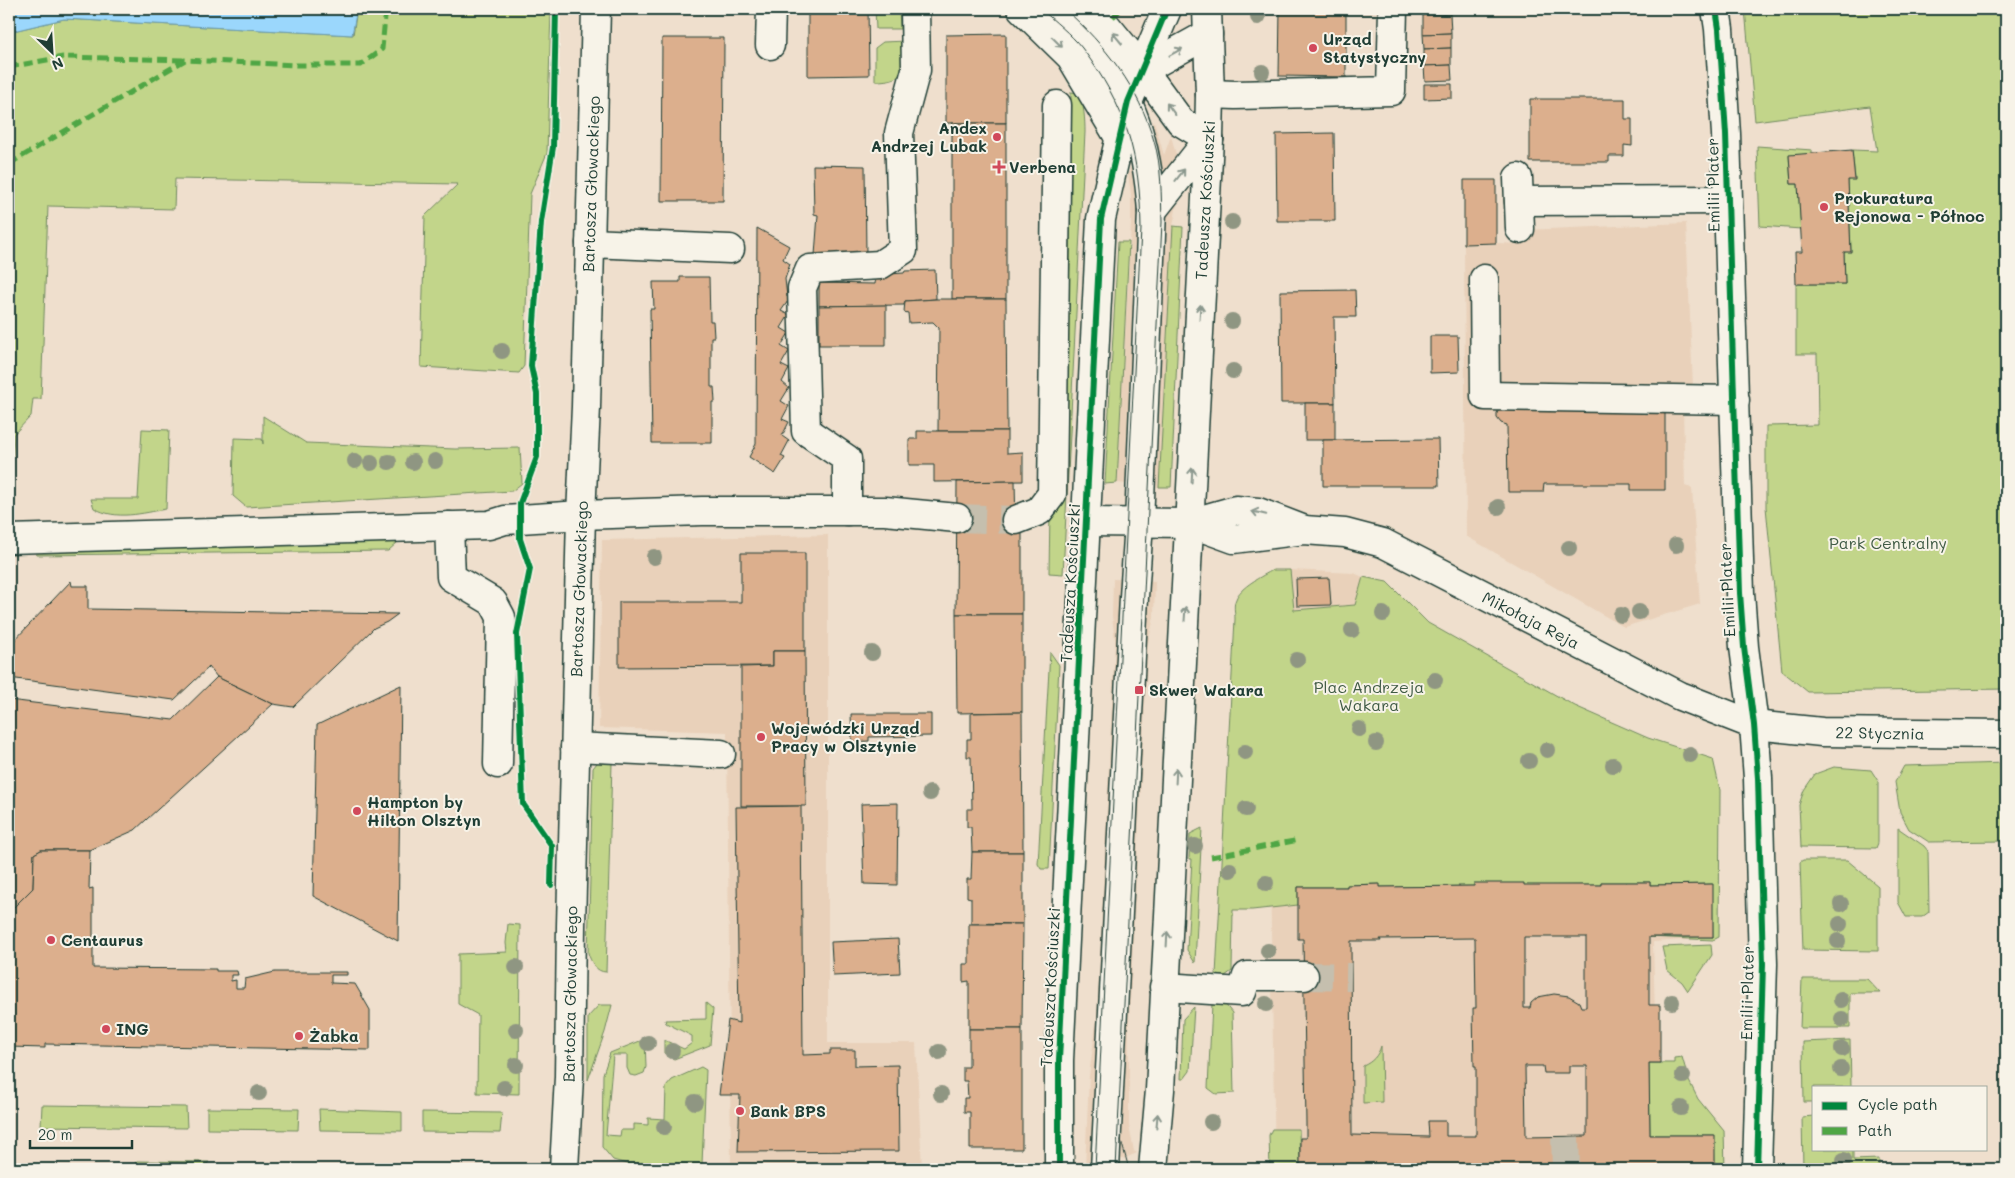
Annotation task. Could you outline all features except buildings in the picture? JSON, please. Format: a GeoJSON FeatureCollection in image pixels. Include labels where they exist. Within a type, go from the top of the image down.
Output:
{"type":"FeatureCollection","features":[{"type":"Feature","properties":{"kind":"street","name":"Bartosza Głowackiego"},"geometry":{"type":"LineString","coordinates":[[564,1169],[570,1069],[575,747],[596,9]]}},
{"type":"Feature","properties":{"kind":"street"},"geometry":{"type":"LineString","coordinates":[[770,46],[771,9]]}},
{"type":"Feature","properties":{"kind":"street"},"geometry":{"type":"LineString","coordinates":[[847,511],[847,458],[806,431],[802,288],[810,269],[880,264],[902,250],[899,133],[916,70],[915,9]]}},
{"type":"Feature","properties":{"kind":"street"},"geometry":{"type":"LineString","coordinates":[[1022,9],[1072,57],[1120,139]]}},
{"type":"Feature","properties":{"kind":"street"},"geometry":{"type":"LineString","coordinates":[[1052,9],[1088,41],[1107,66],[1128,102],[1142,139],[1149,177],[1152,211],[1140,523],[1134,597],[1105,1169]]}},
{"type":"Feature","properties":{"kind":"street"},"geometry":{"type":"LineString","coordinates":[[1089,9],[1105,24],[1143,70],[1180,122],[1208,139],[1152,211]]}},
{"type":"Feature","properties":{"kind":"street","name":"Tadeusza Kościuszki"},"geometry":{"type":"LineString","coordinates":[[1059,1169],[1059,1060],[1101,219],[1128,102],[1167,9]]}},
{"type":"Feature","properties":{"kind":"street"},"geometry":{"type":"LineString","coordinates":[[1210,94],[1391,91],[1393,9]]}},
{"type":"Feature","properties":{"kind":"street","name":"Emilii Plater"},"geometry":{"type":"LineString","coordinates":[[1716,9],[1720,29],[1725,124],[1740,594],[1758,778],[1763,964],[1757,1169]]}},
{"type":"Feature","properties":{"kind":"street"},"geometry":{"type":"LineString","coordinates":[[1143,70],[1207,21]]}},
{"type":"Feature","properties":{"kind":"street","name":"Tadeusza Kościuszki"},"geometry":{"type":"LineString","coordinates":[[1153,1169],[1160,1090],[1190,523],[1210,94],[1207,21]]}},
{"type":"Feature","properties":{"kind":"street"},"geometry":{"type":"LineString","coordinates":[[1016,520],[1039,510],[1052,494],[1057,104]]}},
{"type":"Feature","properties":{"kind":"street"},"geometry":{"type":"LineString","coordinates":[[1520,229],[1518,189],[1727,200]]}},
{"type":"Feature","properties":{"kind":"street"},"geometry":{"type":"LineString","coordinates":[[590,244],[730,249]]}},
{"type":"Feature","properties":{"kind":"street"},"geometry":{"type":"LineString","coordinates":[[1484,279],[1485,396],[1735,400]]}},
{"type":"Feature","properties":{"kind":"street"},"geometry":{"type":"LineString","coordinates":[[9,539],[489,525],[505,520],[581,515],[702,511],[885,511],[957,518]]}},
{"type":"Feature","properties":{"kind":"street","name":"Mikołaja Reja"},"geometry":{"type":"LineString","coordinates":[[1086,522],[1190,523],[1234,539],[1304,530],[1345,533],[1382,543],[1680,696],[1754,725]]}},
{"type":"Feature","properties":{"kind":"street"},"geometry":{"type":"LineString","coordinates":[[450,526],[451,577],[493,602],[501,617],[498,764]]}},
{"type":"Feature","properties":{"kind":"street","name":"22 Stycznia"},"geometry":{"type":"LineString","coordinates":[[1754,725],[1822,732],[2006,734]]}},
{"type":"Feature","properties":{"kind":"street"},"geometry":{"type":"LineString","coordinates":[[575,747],[721,754]]}},
{"type":"Feature","properties":{"kind":"street"},"geometry":{"type":"LineString","coordinates":[[1164,987],[1242,992],[1247,976],[1304,976]]}},
{"type":"Feature","properties":{"kind":"shaded area"},"geometry":{"type":"Polygon","coordinates":[[[1154,121],[1164,155],[1171,136],[1182,177],[1173,226],[1159,487],[1117,483],[1131,224],[1131,194],[1128,174],[1154,121]]]}},
{"type":"Feature","properties":{"kind":"shaded area"},"geometry":{"type":"Polygon","coordinates":[[[1686,223],[1693,387],[1683,409],[1685,486],[1692,488],[1700,604],[1624,627],[1466,536],[1464,244],[1524,244],[1525,230],[1686,223]]]}},
{"type":"Feature","properties":{"kind":"shaded area"},"geometry":{"type":"Polygon","coordinates":[[[828,535],[828,1043],[916,1043],[922,1169],[731,1169],[727,732],[599,728],[602,540],[828,535]]]}},
{"type":"Feature","properties":{"kind":"shaded area"},"geometry":{"type":"Polygon","coordinates":[[[1290,570],[1354,573],[1363,577],[1356,605],[1294,610],[1290,570]]]}},
{"type":"Feature","properties":{"kind":"shaded area"},"geometry":{"type":"Polygon","coordinates":[[[1113,579],[1155,581],[1154,617],[1148,643],[1129,1022],[1129,1126],[1134,1151],[1137,1153],[1099,1169],[1085,1169],[1089,1076],[1097,1017],[1115,640],[1112,616],[1113,579]]]}},
{"type":"Feature","properties":{"kind":"shaded area"},"geometry":{"type":"Polygon","coordinates":[[[1717,865],[1718,938],[1653,942],[1658,1127],[1719,1129],[1718,1169],[1275,1169],[1270,869],[1717,865]]]}},
{"type":"Feature","properties":{"kind":"green space"},"geometry":{"type":"Polygon","coordinates":[[[357,9],[551,9],[547,153],[530,194],[524,366],[519,373],[421,367],[425,216],[458,184],[175,179],[174,209],[48,206],[41,399],[33,399],[31,416],[14,434],[9,520],[9,32],[64,19],[353,35],[357,9]]]}},
{"type":"Feature","properties":{"kind":"green space"},"geometry":{"type":"Polygon","coordinates":[[[875,9],[899,9],[900,29],[876,29],[875,9]]]}},
{"type":"Feature","properties":{"kind":"green space","name":"Park Centralny"},"geometry":{"type":"Polygon","coordinates":[[[1745,9],[2006,9],[2006,689],[1808,692],[1782,671],[1766,507],[1766,426],[1818,425],[1817,354],[1796,354],[1796,284],[1845,284],[1844,252],[1851,251],[1848,180],[1855,179],[1852,150],[1877,151],[1870,106],[1755,121],[1745,9]]]}},
{"type":"Feature","properties":{"kind":"green space"},"geometry":{"type":"Polygon","coordinates":[[[906,41],[904,66],[899,75],[894,79],[875,81],[875,48],[883,42],[906,41]]]}},
{"type":"Feature","properties":{"kind":"green space"},"geometry":{"type":"Polygon","coordinates":[[[1071,92],[1079,93],[1081,98],[1085,132],[1063,574],[1049,573],[1050,511],[1066,417],[1071,92]]]}},
{"type":"Feature","properties":{"kind":"green space"},"geometry":{"type":"Polygon","coordinates":[[[1757,146],[1812,150],[1812,154],[1789,156],[1791,184],[1798,184],[1801,229],[1760,226],[1757,146]]]}},
{"type":"Feature","properties":{"kind":"green space"},"geometry":{"type":"Polygon","coordinates":[[[1173,226],[1183,227],[1171,487],[1159,487],[1173,226]]]}},
{"type":"Feature","properties":{"kind":"green space"},"geometry":{"type":"Polygon","coordinates":[[[1118,242],[1129,242],[1117,483],[1105,484],[1118,242]]]}},
{"type":"Feature","properties":{"kind":"green space"},"geometry":{"type":"Polygon","coordinates":[[[263,416],[306,443],[455,449],[520,448],[522,483],[512,491],[246,507],[233,496],[234,438],[262,439],[263,444],[263,416]]]}},
{"type":"Feature","properties":{"kind":"green space"},"geometry":{"type":"Polygon","coordinates":[[[142,429],[169,430],[166,509],[120,515],[102,512],[94,508],[91,499],[138,499],[142,429]]]}},
{"type":"Feature","properties":{"kind":"green space"},"geometry":{"type":"Polygon","coordinates":[[[398,542],[388,551],[37,555],[33,546],[398,542]]]}},
{"type":"Feature","properties":{"kind":"green space","name":"Plac Andrzeja Wakara"},"geometry":{"type":"Polygon","coordinates":[[[1273,570],[1290,570],[1294,610],[1355,605],[1363,577],[1387,582],[1428,623],[1575,706],[1648,738],[1713,759],[1720,790],[1719,937],[1713,940],[1649,937],[1713,937],[1712,884],[1650,885],[1650,882],[1601,882],[1601,885],[1380,887],[1379,884],[1348,885],[1347,887],[1298,887],[1298,905],[1233,910],[1232,971],[1225,976],[1216,975],[1235,604],[1242,590],[1273,570]]]}},
{"type":"Feature","properties":{"kind":"green space"},"geometry":{"type":"Polygon","coordinates":[[[1050,652],[1059,665],[1049,869],[1041,869],[1038,864],[1050,652]]]}},
{"type":"Feature","properties":{"kind":"green space"},"geometry":{"type":"Polygon","coordinates":[[[601,758],[612,763],[606,972],[602,972],[592,963],[588,953],[593,768],[601,758]]]}},
{"type":"Feature","properties":{"kind":"green space"},"geometry":{"type":"Polygon","coordinates":[[[2006,763],[2006,841],[1929,842],[1909,829],[1900,812],[1895,782],[1904,766],[2006,763]]]}},
{"type":"Feature","properties":{"kind":"green space"},"geometry":{"type":"Polygon","coordinates":[[[1834,767],[1871,770],[1878,781],[1878,843],[1876,848],[1801,847],[1799,805],[1804,790],[1815,774],[1834,767]]]}},
{"type":"Feature","properties":{"kind":"green space"},"geometry":{"type":"Polygon","coordinates":[[[1202,828],[1195,963],[1187,950],[1192,859],[1189,859],[1190,834],[1202,828]]]}},
{"type":"Feature","properties":{"kind":"green space"},"geometry":{"type":"Polygon","coordinates":[[[1898,828],[1924,846],[1928,851],[1929,912],[1922,917],[1906,917],[1898,902],[1898,828]]]}},
{"type":"Feature","properties":{"kind":"green space"},"geometry":{"type":"Polygon","coordinates":[[[1803,860],[1847,860],[1878,886],[1878,951],[1803,950],[1800,862],[1803,860]]]}},
{"type":"Feature","properties":{"kind":"green space"},"geometry":{"type":"Polygon","coordinates":[[[508,924],[520,925],[519,1094],[477,1093],[478,1015],[458,1004],[458,954],[507,952],[508,924]]]}},
{"type":"Feature","properties":{"kind":"green space"},"geometry":{"type":"Polygon","coordinates":[[[1711,945],[1712,955],[1688,991],[1682,982],[1667,970],[1662,947],[1711,945]]]}},
{"type":"Feature","properties":{"kind":"green space"},"geometry":{"type":"Polygon","coordinates":[[[1802,979],[1867,979],[1880,993],[1850,993],[1850,1028],[1800,1028],[1802,979]]]}},
{"type":"Feature","properties":{"kind":"green space"},"geometry":{"type":"Polygon","coordinates":[[[706,1003],[713,1009],[710,1045],[674,1059],[664,1053],[664,1040],[684,1049],[692,1043],[692,1036],[666,1023],[665,1020],[706,1019],[706,1003]]]}},
{"type":"Feature","properties":{"kind":"green space"},"geometry":{"type":"Polygon","coordinates":[[[1212,1004],[1225,1004],[1232,1013],[1234,1093],[1216,1094],[1208,1088],[1212,1004]]]}},
{"type":"Feature","properties":{"kind":"green space"},"geometry":{"type":"Polygon","coordinates":[[[599,1005],[612,1005],[605,1032],[588,1080],[588,1017],[599,1005]]]}},
{"type":"Feature","properties":{"kind":"green space"},"geometry":{"type":"Polygon","coordinates":[[[1194,1007],[1190,1071],[1184,1079],[1181,1079],[1183,1019],[1194,1007]]]}},
{"type":"Feature","properties":{"kind":"green space"},"geometry":{"type":"Polygon","coordinates":[[[645,1039],[646,1067],[644,1073],[636,1076],[630,1075],[627,1068],[627,1055],[613,1055],[606,1135],[620,1136],[621,1130],[634,1130],[634,1124],[648,1125],[648,1118],[665,1119],[666,1087],[672,1080],[701,1067],[706,1070],[702,1164],[627,1164],[613,1160],[602,1147],[603,1074],[610,1053],[645,1039]]]}},
{"type":"Feature","properties":{"kind":"green space"},"geometry":{"type":"Polygon","coordinates":[[[1850,1040],[1851,1086],[1812,1086],[1812,1102],[1804,1102],[1803,1042],[1850,1040]]]}},
{"type":"Feature","properties":{"kind":"green space"},"geometry":{"type":"Polygon","coordinates":[[[1381,1046],[1382,1102],[1363,1103],[1363,1066],[1374,1058],[1381,1046]]]}},
{"type":"Feature","properties":{"kind":"green space"},"geometry":{"type":"Polygon","coordinates":[[[1682,1057],[1689,1081],[1698,1099],[1724,1131],[1725,1169],[1715,1169],[1714,1135],[1650,1135],[1649,1063],[1674,1063],[1674,1058],[1682,1057]]]}},
{"type":"Feature","properties":{"kind":"green space"},"geometry":{"type":"Polygon","coordinates":[[[42,1105],[186,1107],[187,1128],[41,1126],[42,1105]]]}},
{"type":"Feature","properties":{"kind":"green space"},"geometry":{"type":"Polygon","coordinates":[[[207,1108],[299,1109],[298,1130],[207,1129],[207,1108]]]}},
{"type":"Feature","properties":{"kind":"green space"},"geometry":{"type":"Polygon","coordinates":[[[319,1109],[402,1112],[402,1131],[320,1130],[319,1109]]]}},
{"type":"Feature","properties":{"kind":"green space"},"geometry":{"type":"Polygon","coordinates":[[[422,1112],[502,1113],[500,1133],[422,1132],[422,1112]]]}},
{"type":"Feature","properties":{"kind":"green space"},"geometry":{"type":"Polygon","coordinates":[[[1812,1116],[1812,1150],[1853,1150],[1853,1160],[1879,1159],[1879,1169],[1803,1169],[1802,1117],[1812,1116]]]}},
{"type":"Feature","properties":{"kind":"green space"},"geometry":{"type":"Polygon","coordinates":[[[1272,1129],[1299,1129],[1300,1169],[1270,1169],[1269,1135],[1272,1129]]]}},
{"type":"Feature","properties":{"kind":"green space"},"geometry":{"type":"Polygon","coordinates":[[[137,1161],[209,1162],[201,1169],[129,1169],[137,1161]]]}},
{"type":"Feature","properties":{"kind":"water"},"geometry":{"type":"Polygon","coordinates":[[[9,9],[357,9],[352,35],[64,19],[9,32],[9,9]]]}},
{"type":"Feature","properties":{"kind":"tunnel"},"geometry":{"type":"LineString","coordinates":[[957,518],[1016,520]]}},
{"type":"Feature","properties":{"kind":"tunnel"},"geometry":{"type":"LineString","coordinates":[[1304,976],[1351,977]]}},
{"type":"Feature","properties":{"kind":"tunnel"},"geometry":{"type":"LineString","coordinates":[[1565,1137],[1566,1169]]}},
{"type":"Feature","properties":{"kind":"tram line"},"geometry":{"type":"LineString","coordinates":[[1041,9],[1082,48],[1110,91],[1128,133],[1134,155],[1140,202],[1141,229],[1095,1169]]}},
{"type":"Feature","properties":{"kind":"tram line"},"geometry":{"type":"LineString","coordinates":[[1065,9],[1107,53],[1140,103],[1157,151],[1161,191],[1162,222],[1116,1169]]}},
{"type":"Feature","properties":{"kind":"tram line"},"geometry":{"type":"LineString","coordinates":[[1121,1140],[1129,1169]]}},
{"type":"Feature","properties":{"kind":"marked path"},"geometry":{"type":"LineString","coordinates":[[9,164],[185,60],[298,65],[361,65],[382,49],[385,17],[383,9]]}},
{"type":"Feature","properties":{"kind":"marked path"},"geometry":{"type":"LineString","coordinates":[[1113,17],[1121,9]]}},
{"type":"Feature","properties":{"kind":"marked path"},"geometry":{"type":"LineString","coordinates":[[9,67],[63,57],[185,60]]}},
{"type":"Feature","properties":{"kind":"marked path"},"geometry":{"type":"LineString","coordinates":[[1211,857],[1299,840]]}},
{"type":"Feature","properties":{"kind":"cycle path"},"geometry":{"type":"LineString","coordinates":[[551,885],[552,846],[523,804],[517,634],[530,569],[520,539],[520,503],[537,457],[537,394],[531,366],[541,222],[553,147],[556,9]]}},
{"type":"Feature","properties":{"kind":"cycle path"},"geometry":{"type":"LineString","coordinates":[[1059,1169],[1059,1060],[1101,219],[1128,102],[1167,9]]}},
{"type":"Feature","properties":{"kind":"cycle path"},"geometry":{"type":"LineString","coordinates":[[1716,9],[1726,134],[1740,593],[1758,778],[1763,964],[1757,1169]]}},
{"type":"Feature","properties":{"kind":"place","name":"Urząd Statystyczny"},"geometry":{"type":"Point","coordinates":[1313,48]}},
{"type":"Feature","properties":{"kind":"place","name":"Andex Andrzej Lubak"},"geometry":{"type":"Point","coordinates":[997,137]}},
{"type":"Feature","properties":{"kind":"place","name":"Verbena"},"geometry":{"type":"Point","coordinates":[999,167]}},
{"type":"Feature","properties":{"kind":"place","name":"Prokuratura Rejonowa - Północ"},"geometry":{"type":"Point","coordinates":[1824,207]}},
{"type":"Feature","properties":{"kind":"place","name":"Skwer Wakara"},"geometry":{"type":"Point","coordinates":[1139,690]}},
{"type":"Feature","properties":{"kind":"place","name":"Wojewódzki Urząd Pracy w Olsztynie"},"geometry":{"type":"Point","coordinates":[761,737]}},
{"type":"Feature","properties":{"kind":"place","name":"Hampton by Hilton Olsztyn"},"geometry":{"type":"Point","coordinates":[357,811]}},
{"type":"Feature","properties":{"kind":"place","name":"Centaurus"},"geometry":{"type":"Point","coordinates":[51,940]}},
{"type":"Feature","properties":{"kind":"place","name":"ING"},"geometry":{"type":"Point","coordinates":[106,1029]}},
{"type":"Feature","properties":{"kind":"place","name":"Żabka"},"geometry":{"type":"Point","coordinates":[299,1036]}},
{"type":"Feature","properties":{"kind":"place","name":"Bank BPS"},"geometry":{"type":"Point","coordinates":[740,1111]}}]}
